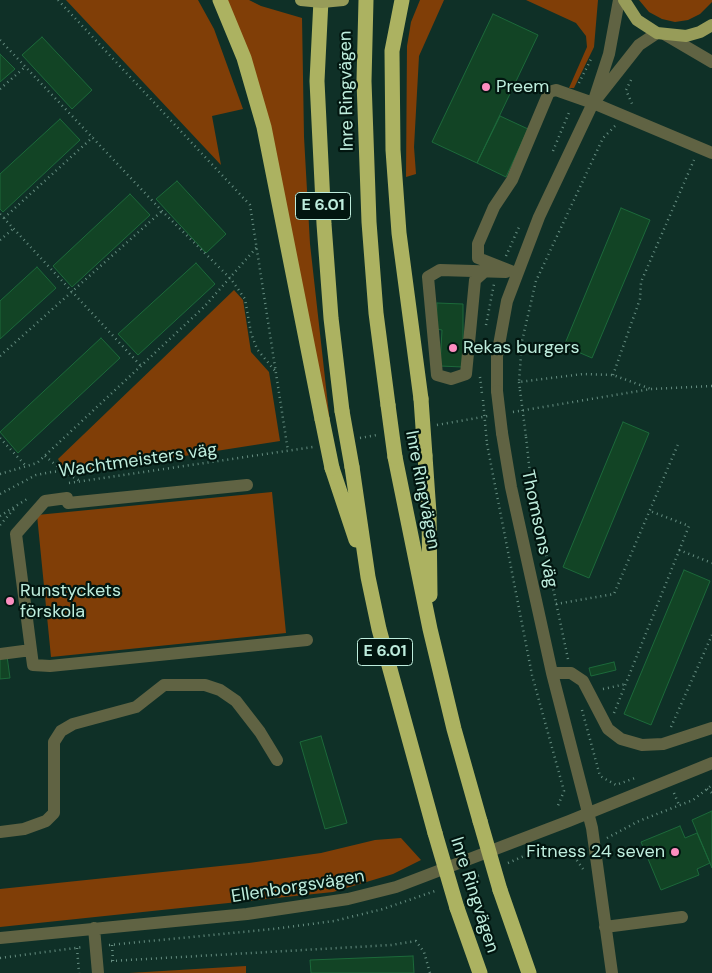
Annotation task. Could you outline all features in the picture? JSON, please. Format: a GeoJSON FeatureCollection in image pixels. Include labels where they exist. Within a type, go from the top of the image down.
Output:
{"type":"FeatureCollection","features":[{"type":"Feature","properties":{"kind":"highway"},"geometry":{"type":"LineString","coordinates":[[220,0],[244,58],[264,127],[332,468],[368,577]]}},
{"type":"Feature","properties":{"kind":"highway","name":"Inre Ringvägen"},"geometry":{"type":"LineString","coordinates":[[321,0],[317,81],[331,318],[342,411],[368,577],[379,629],[435,833],[457,908],[480,973]]}},
{"type":"Feature","properties":{"kind":"highway","name":"Inre Ringvägen"},"geometry":{"type":"LineString","coordinates":[[366,0],[364,81],[369,222],[376,313],[395,457],[430,629],[454,729],[500,890],[529,973]]}},
{"type":"Feature","properties":{"kind":"highway"},"geometry":{"type":"LineString","coordinates":[[402,0],[392,50],[393,150],[399,233],[421,399],[430,513],[430,629]]}},
{"type":"Feature","properties":{"kind":"main road"},"geometry":{"type":"LineString","coordinates":[[301,0],[322,2],[343,0]]}},
{"type":"Feature","properties":{"kind":"main road"},"geometry":{"type":"LineString","coordinates":[[624,0],[637,20],[661,34],[686,36],[700,32],[712,25]]}},
{"type":"Feature","properties":{"kind":"main road"},"geometry":{"type":"LineString","coordinates":[[700,32],[712,38]]}},
{"type":"Feature","properties":{"kind":"street","name":"Thomsons väg"},"geometry":{"type":"LineString","coordinates":[[612,973],[588,813],[552,673],[511,487],[496,391],[500,338],[506,301],[539,217],[593,103],[609,54],[619,0]]}},
{"type":"Feature","properties":{"kind":"street","name":"Thomsons väg"},"geometry":{"type":"LineString","coordinates":[[593,103],[639,45],[661,34]]}},
{"type":"Feature","properties":{"kind":"street"},"geometry":{"type":"LineString","coordinates":[[661,34],[712,62]]}},
{"type":"Feature","properties":{"kind":"street"},"geometry":{"type":"LineString","coordinates":[[516,273],[478,258],[478,244],[494,207],[512,180],[549,92],[556,90],[593,103],[706,150]]}},
{"type":"Feature","properties":{"kind":"street"},"geometry":{"type":"LineString","coordinates":[[484,272],[475,280],[466,374],[452,379],[437,375],[428,277],[440,270],[516,273]]}},
{"type":"Feature","properties":{"kind":"street"},"geometry":{"type":"LineString","coordinates":[[247,484],[68,503],[67,498],[45,501],[16,534],[33,665],[50,666],[308,640]]}},
{"type":"Feature","properties":{"kind":"street"},"geometry":{"type":"LineString","coordinates":[[0,654],[31,650]]}},
{"type":"Feature","properties":{"kind":"street"},"geometry":{"type":"LineString","coordinates":[[552,673],[571,673],[583,681],[608,729],[621,739],[642,744],[663,744],[712,728]]}},
{"type":"Feature","properties":{"kind":"street"},"geometry":{"type":"LineString","coordinates":[[0,832],[24,829],[46,821],[54,813],[54,742],[62,731],[73,724],[136,707],[164,685],[205,685],[220,690],[236,700],[260,732],[277,760]]}},
{"type":"Feature","properties":{"kind":"street","name":"Ellenborgsvägen"},"geometry":{"type":"LineString","coordinates":[[0,938],[256,913],[348,899],[396,887],[712,763]]}},
{"type":"Feature","properties":{"kind":"street"},"geometry":{"type":"LineString","coordinates":[[605,927],[682,918]]}},
{"type":"Feature","properties":{"kind":"street"},"geometry":{"type":"LineString","coordinates":[[94,928],[98,973]]}},
{"type":"Feature","properties":{"kind":"path"},"geometry":{"type":"LineString","coordinates":[[58,0],[250,205],[276,372]]}},
{"type":"Feature","properties":{"kind":"path"},"geometry":{"type":"LineString","coordinates":[[0,40],[162,210],[231,279],[245,299],[251,333],[257,348],[276,372]]}},
{"type":"Feature","properties":{"kind":"path"},"geometry":{"type":"LineString","coordinates":[[0,89],[25,66]]}},
{"type":"Feature","properties":{"kind":"path"},"geometry":{"type":"LineString","coordinates":[[571,673],[531,483],[519,382],[522,341],[536,281],[603,138],[614,126],[627,117],[633,104],[626,90],[634,74]]}},
{"type":"Feature","properties":{"kind":"path"},"geometry":{"type":"LineString","coordinates":[[4,218],[93,137]]}},
{"type":"Feature","properties":{"kind":"path"},"geometry":{"type":"LineString","coordinates":[[613,376],[640,299],[641,282],[706,150]]}},
{"type":"Feature","properties":{"kind":"path"},"geometry":{"type":"LineString","coordinates":[[0,356],[162,210]]}},
{"type":"Feature","properties":{"kind":"path"},"geometry":{"type":"LineString","coordinates":[[0,214],[141,366]]}},
{"type":"Feature","properties":{"kind":"path"},"geometry":{"type":"LineString","coordinates":[[0,240],[14,228]]}},
{"type":"Feature","properties":{"kind":"path"},"geometry":{"type":"LineString","coordinates":[[0,474],[37,463],[45,456],[231,279],[257,247]]}},
{"type":"Feature","properties":{"kind":"path","name":"Wachtmeisters väg"},"geometry":{"type":"LineString","coordinates":[[61,485],[288,451],[276,372]]}},
{"type":"Feature","properties":{"kind":"path"},"geometry":{"type":"LineString","coordinates":[[519,382],[583,374],[613,376],[651,389]]}},
{"type":"Feature","properties":{"kind":"path"},"geometry":{"type":"LineString","coordinates":[[482,396],[487,444],[532,675],[564,791],[558,808]]}},
{"type":"Feature","properties":{"kind":"path"},"geometry":{"type":"LineString","coordinates":[[0,438],[26,466]]}},
{"type":"Feature","properties":{"kind":"path"},"geometry":{"type":"LineString","coordinates":[[556,604],[614,594],[679,442]]}},
{"type":"Feature","properties":{"kind":"path"},"geometry":{"type":"LineString","coordinates":[[45,456],[63,471],[80,481]]}},
{"type":"Feature","properties":{"kind":"path"},"geometry":{"type":"LineString","coordinates":[[0,494],[36,475],[63,471]]}},
{"type":"Feature","properties":{"kind":"path"},"geometry":{"type":"LineString","coordinates":[[0,516],[34,495]]}},
{"type":"Feature","properties":{"kind":"path"},"geometry":{"type":"LineString","coordinates":[[0,525],[17,506]]}},
{"type":"Feature","properties":{"kind":"path"},"geometry":{"type":"LineString","coordinates":[[608,729],[689,526],[650,511]]}},
{"type":"Feature","properties":{"kind":"path"},"geometry":{"type":"LineString","coordinates":[[679,550],[712,563]]}},
{"type":"Feature","properties":{"kind":"path"},"geometry":{"type":"LineString","coordinates":[[663,744],[712,635]]}},
{"type":"Feature","properties":{"kind":"path"},"geometry":{"type":"LineString","coordinates":[[588,692],[626,684]]}},
{"type":"Feature","properties":{"kind":"path"},"geometry":{"type":"LineString","coordinates":[[579,701],[600,776],[616,785],[641,775]]}},
{"type":"Feature","properties":{"kind":"path"},"geometry":{"type":"LineString","coordinates":[[604,840],[640,821],[693,800],[712,785]]}},
{"type":"Feature","properties":{"kind":"path"},"geometry":{"type":"LineString","coordinates":[[672,787],[679,805]]}},
{"type":"Feature","properties":{"kind":"path"},"geometry":{"type":"LineString","coordinates":[[707,789],[712,793]]}},
{"type":"Feature","properties":{"kind":"path"},"geometry":{"type":"LineString","coordinates":[[112,944],[113,961],[391,946],[416,941],[424,952],[430,973]]}},
{"type":"Feature","properties":{"kind":"path"},"geometry":{"type":"LineString","coordinates":[[77,948],[80,973]]}},
{"type":"Feature","properties":{"kind":"shaded area"},"geometry":{"type":"Polygon","coordinates":[[[66,0],[198,0],[214,29],[243,109],[212,116],[221,165],[66,0]]]}},
{"type":"Feature","properties":{"kind":"shaded area"},"geometry":{"type":"Polygon","coordinates":[[[227,0],[249,0],[261,6],[302,18],[304,137],[310,244],[334,459],[306,330],[227,0]]]}},
{"type":"Feature","properties":{"kind":"shaded area"},"geometry":{"type":"Polygon","coordinates":[[[420,0],[444,0],[419,56],[414,147],[416,174],[406,177],[407,46],[411,22],[420,0]]]}},
{"type":"Feature","properties":{"kind":"shaded area"},"geometry":{"type":"Polygon","coordinates":[[[526,0],[598,0],[594,47],[574,88],[569,88],[587,47],[586,36],[576,23],[526,0]]]}},
{"type":"Feature","properties":{"kind":"shaded area"},"geometry":{"type":"Polygon","coordinates":[[[639,0],[712,0],[712,2],[700,14],[688,20],[675,22],[662,19],[649,12],[639,0]]]}},
{"type":"Feature","properties":{"kind":"shaded area"},"geometry":{"type":"Polygon","coordinates":[[[234,290],[243,300],[251,352],[269,372],[280,441],[75,473],[65,470],[58,459],[234,290]]]}},
{"type":"Feature","properties":{"kind":"shaded area"},"geometry":{"type":"Polygon","coordinates":[[[272,492],[286,633],[51,657],[37,515],[272,492]]]}},
{"type":"Feature","properties":{"kind":"shaded area"},"geometry":{"type":"Polygon","coordinates":[[[401,838],[421,860],[393,874],[333,892],[0,927],[0,889],[249,863],[321,853],[375,840],[401,838]]]}},
{"type":"Feature","properties":{"kind":"shaded area"},"geometry":{"type":"Polygon","coordinates":[[[246,966],[246,973],[129,973],[246,966]]]}},
{"type":"Feature","properties":{"kind":"building","name":"Preem"},"geometry":{"type":"Polygon","coordinates":[[[493,14],[538,35],[477,163],[432,142],[493,14]]]}},
{"type":"Feature","properties":{"kind":"building"},"geometry":{"type":"Polygon","coordinates":[[[42,37],[92,90],[72,109],[22,55],[42,37]]]}},
{"type":"Feature","properties":{"kind":"building"},"geometry":{"type":"Polygon","coordinates":[[[0,54],[15,69],[0,82],[0,54]]]}},
{"type":"Feature","properties":{"kind":"building"},"geometry":{"type":"Polygon","coordinates":[[[500,116],[528,129],[506,177],[477,163],[500,116]]]}},
{"type":"Feature","properties":{"kind":"building"},"geometry":{"type":"Polygon","coordinates":[[[60,119],[80,140],[3,212],[0,209],[0,174],[60,119]]]}},
{"type":"Feature","properties":{"kind":"building"},"geometry":{"type":"Polygon","coordinates":[[[177,181],[226,234],[206,253],[156,199],[177,181]]]}},
{"type":"Feature","properties":{"kind":"building"},"geometry":{"type":"Polygon","coordinates":[[[130,194],[150,215],[72,287],[53,266],[130,194]]]}},
{"type":"Feature","properties":{"kind":"building"},"geometry":{"type":"Polygon","coordinates":[[[621,208],[650,220],[592,358],[564,346],[621,208]]]}},
{"type":"Feature","properties":{"kind":"building"},"geometry":{"type":"Polygon","coordinates":[[[196,263],[215,284],[138,355],[118,334],[196,263]]]}},
{"type":"Feature","properties":{"kind":"building"},"geometry":{"type":"Polygon","coordinates":[[[37,267],[56,288],[0,339],[0,301],[37,267]]]}},
{"type":"Feature","properties":{"kind":"building","name":"Rekas burgers"},"geometry":{"type":"Polygon","coordinates":[[[437,303],[463,304],[463,367],[440,366],[442,330],[436,329],[437,303]]]}},
{"type":"Feature","properties":{"kind":"building"},"geometry":{"type":"Polygon","coordinates":[[[101,338],[120,358],[18,453],[0,432],[101,338]]]}},
{"type":"Feature","properties":{"kind":"building"},"geometry":{"type":"Polygon","coordinates":[[[623,422],[649,433],[589,578],[563,567],[623,422]]]}},
{"type":"Feature","properties":{"kind":"building"},"geometry":{"type":"Polygon","coordinates":[[[684,570],[710,581],[651,725],[624,714],[684,570]]]}},
{"type":"Feature","properties":{"kind":"building"},"geometry":{"type":"Polygon","coordinates":[[[7,656],[10,678],[0,679],[0,657],[7,656]]]}},
{"type":"Feature","properties":{"kind":"building"},"geometry":{"type":"Polygon","coordinates":[[[614,662],[616,670],[591,676],[589,668],[614,662]]]}},
{"type":"Feature","properties":{"kind":"building"},"geometry":{"type":"Polygon","coordinates":[[[321,736],[347,823],[325,829],[300,742],[321,736]]]}},
{"type":"Feature","properties":{"kind":"building"},"geometry":{"type":"Polygon","coordinates":[[[712,811],[712,868],[692,820],[712,811]]]}},
{"type":"Feature","properties":{"kind":"building","name":"Fitness 24 seven"},"geometry":{"type":"Polygon","coordinates":[[[680,826],[685,838],[697,833],[710,863],[697,869],[699,875],[661,890],[641,842],[680,826]]]}},
{"type":"Feature","properties":{"kind":"building"},"geometry":{"type":"Polygon","coordinates":[[[413,956],[414,973],[311,973],[310,960],[413,956]]]}},
{"type":"Feature","properties":{"kind":"place","name":"Preem"},"geometry":{"type":"Point","coordinates":[486,87]}},
{"type":"Feature","properties":{"kind":"place","name":"Rekas burgers"},"geometry":{"type":"Point","coordinates":[453,348]}},
{"type":"Feature","properties":{"kind":"place","name":"Runstyckets förskola"},"geometry":{"type":"Point","coordinates":[10,601]}},
{"type":"Feature","properties":{"kind":"place","name":"Fitness 24 seven"},"geometry":{"type":"Point","coordinates":[675,852]}}]}
